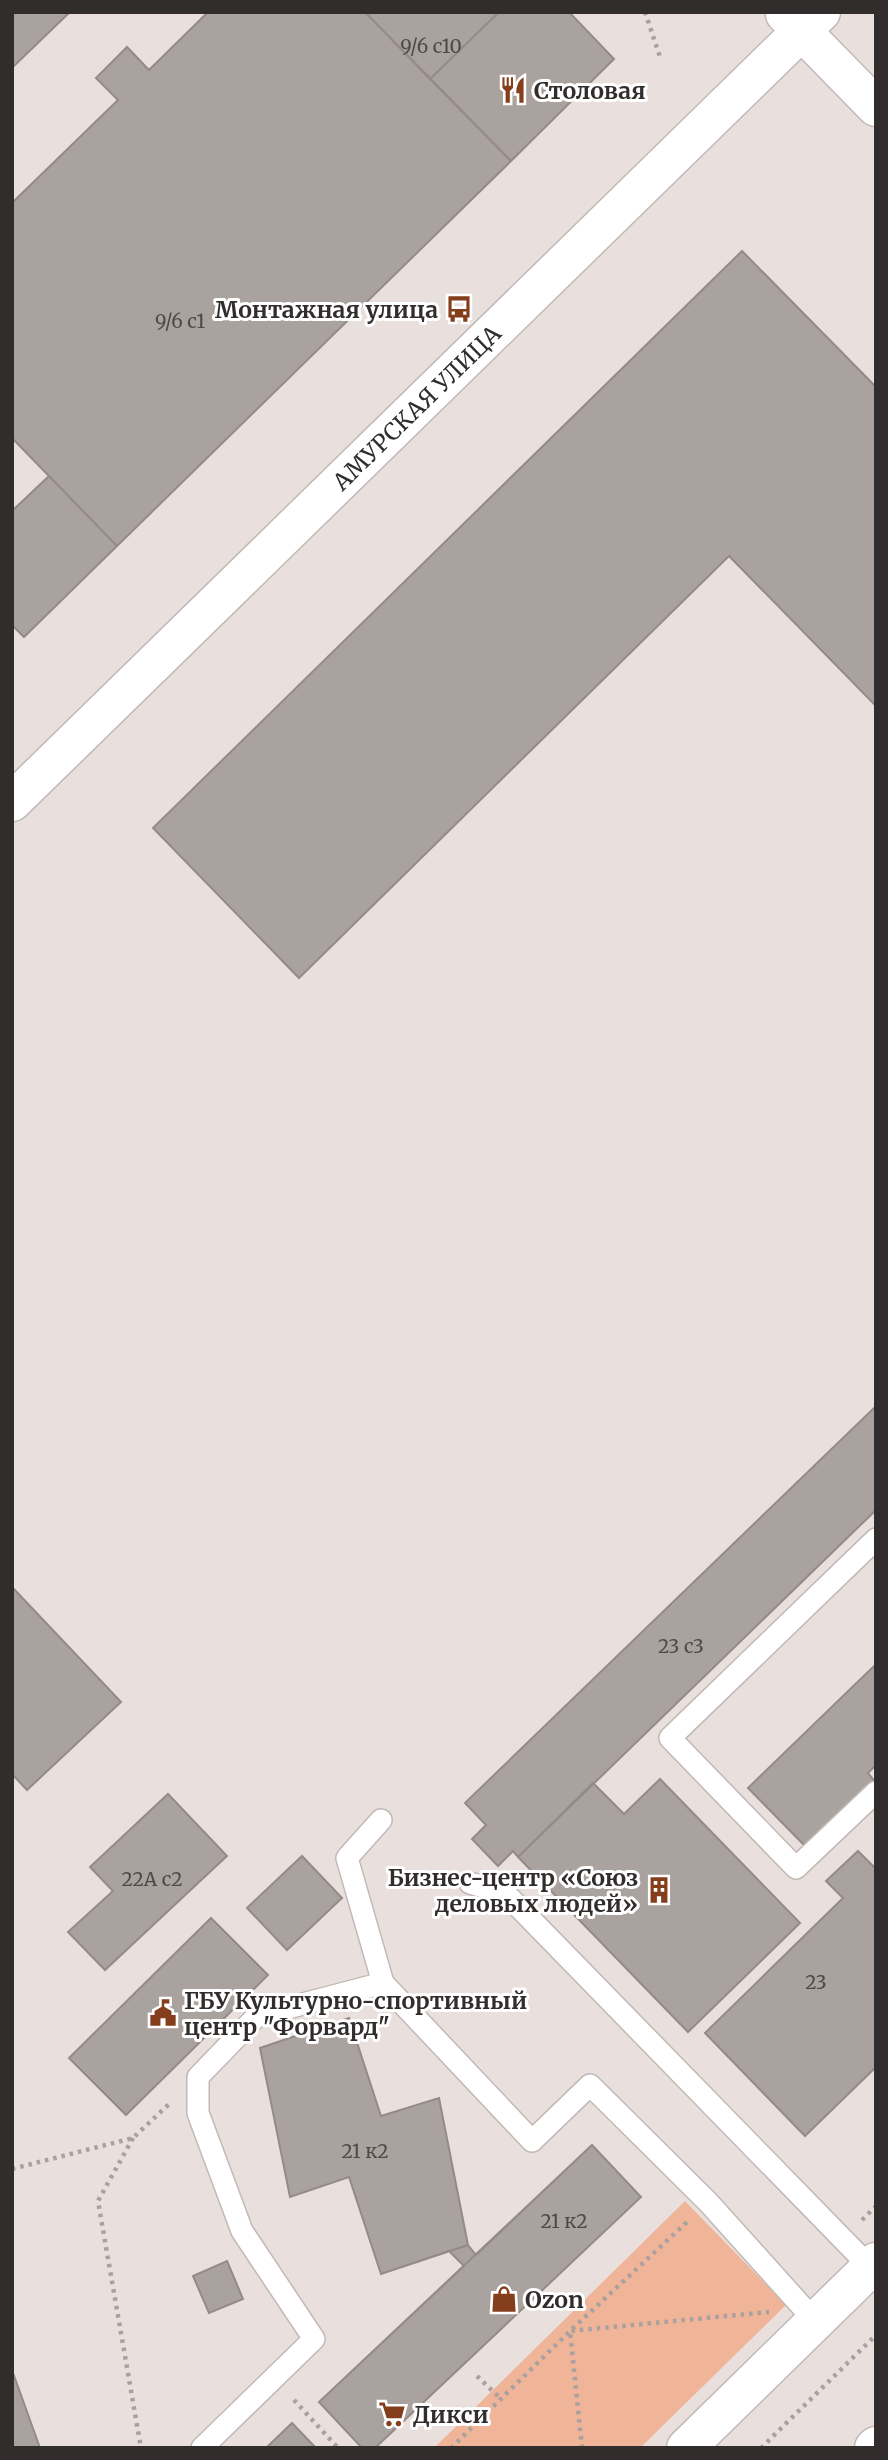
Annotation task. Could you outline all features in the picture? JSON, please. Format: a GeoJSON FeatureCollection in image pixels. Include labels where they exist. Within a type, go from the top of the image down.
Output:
{"type":"FeatureCollection","features":[{"type":"Feature","properties":{"kind":"street"},"geometry":{"type":"LineString","coordinates":[[802,19],[876,107]]}},
{"type":"Feature","properties":{"kind":"street","name":"АМУРСКАЯ УЛИЦА"},"geometry":{"type":"LineString","coordinates":[[12,802],[802,19]]}},
{"type":"Feature","properties":{"kind":"street"},"geometry":{"type":"LineString","coordinates":[[687,2448],[873,2264]]}},
{"type":"Feature","properties":{"kind":"lane"},"geometry":{"type":"LineString","coordinates":[[876,1539],[670,1738],[796,1868],[876,1792]]}},
{"type":"Feature","properties":{"kind":"lane"},"geometry":{"type":"LineString","coordinates":[[381,1819],[347,1858],[383,1983],[532,2141],[590,2085],[708,2202],[815,2321]]}},
{"type":"Feature","properties":{"kind":"lane"},"geometry":{"type":"LineString","coordinates":[[470,1883],[506,1895],[873,2264]]}},
{"type":"Feature","properties":{"kind":"lane"},"geometry":{"type":"LineString","coordinates":[[202,2448],[314,2339],[242,2231],[198,2113],[198,2077],[257,2016],[383,1983]]}},
{"type":"Feature","properties":{"kind":"path"},"geometry":{"type":"LineString","coordinates":[[645,12],[660,57]]}},
{"type":"Feature","properties":{"kind":"path"},"geometry":{"type":"LineString","coordinates":[[141,2448],[97,2201],[133,2138],[198,2077]]}},
{"type":"Feature","properties":{"kind":"path"},"geometry":{"type":"LineString","coordinates":[[12,2169],[133,2138]]}},
{"type":"Feature","properties":{"kind":"path"},"geometry":{"type":"LineString","coordinates":[[451,2448],[570,2331],[708,2202]]}},
{"type":"Feature","properties":{"kind":"path"},"geometry":{"type":"LineString","coordinates":[[570,2331],[769,2312]]}},
{"type":"Feature","properties":{"kind":"path"},"geometry":{"type":"LineString","coordinates":[[570,2331],[582,2448]]}},
{"type":"Feature","properties":{"kind":"path"},"geometry":{"type":"LineString","coordinates":[[761,2448],[876,2335]]}},
{"type":"Feature","properties":{"kind":"path"},"geometry":{"type":"LineString","coordinates":[[477,2376],[501,2399]]}},
{"type":"Feature","properties":{"kind":"path"},"geometry":{"type":"LineString","coordinates":[[274,2379],[338,2448]]}},
{"type":"Feature","properties":{"kind":"shaded area"},"geometry":{"type":"Polygon","coordinates":[[[685,2201],[786,2305],[640,2448],[434,2448],[685,2201]]]}},
{"type":"Feature","properties":{"kind":"building"},"geometry":{"type":"Polygon","coordinates":[[[12,12],[70,12],[12,68],[12,12]]]}},
{"type":"Feature","properties":{"kind":"building"},"geometry":{"type":"Polygon","coordinates":[[[208,12],[365,12],[511,161],[117,546],[12,438],[12,203],[118,100],[96,78],[127,47],[149,70],[208,12]]]}},
{"type":"Feature","properties":{"kind":"building"},"geometry":{"type":"Polygon","coordinates":[[[365,12],[499,12],[430,79],[365,12]]]}},
{"type":"Feature","properties":{"kind":"building"},"geometry":{"type":"Polygon","coordinates":[[[499,12],[569,12],[614,59],[511,161],[430,79],[499,12]]]}},
{"type":"Feature","properties":{"kind":"building"},"geometry":{"type":"Polygon","coordinates":[[[742,251],[876,387],[876,706],[729,556],[299,978],[153,828],[742,251]]]}},
{"type":"Feature","properties":{"kind":"building"},"geometry":{"type":"Polygon","coordinates":[[[49,476],[117,546],[24,637],[12,625],[12,511],[49,476]]]}},
{"type":"Feature","properties":{"kind":"building"},"geometry":{"type":"Polygon","coordinates":[[[876,1406],[876,1510],[518,1857],[513,1851],[498,1866],[472,1839],[486,1825],[465,1803],[876,1406]]]}},
{"type":"Feature","properties":{"kind":"building"},"geometry":{"type":"Polygon","coordinates":[[[12,1587],[121,1702],[27,1790],[12,1774],[12,1587]]]}},
{"type":"Feature","properties":{"kind":"building"},"geometry":{"type":"Polygon","coordinates":[[[876,1664],[876,1765],[868,1773],[876,1783],[808,1849],[748,1788],[876,1664]]]}},
{"type":"Feature","properties":{"kind":"building","name":"Бизнес-центр «Союз деловых людей»"},"geometry":{"type":"Polygon","coordinates":[[[660,1779],[800,1923],[688,2032],[518,1857],[593,1783],[624,1814],[660,1779]]]}},
{"type":"Feature","properties":{"kind":"building"},"geometry":{"type":"Polygon","coordinates":[[[168,1794],[227,1856],[105,1970],[68,1932],[113,1891],[90,1867],[168,1794]]]}},
{"type":"Feature","properties":{"kind":"building"},"geometry":{"type":"Polygon","coordinates":[[[858,1851],[876,1869],[876,2067],[805,2136],[705,2033],[843,1898],[826,1881],[858,1851]]]}},
{"type":"Feature","properties":{"kind":"building"},"geometry":{"type":"Polygon","coordinates":[[[302,1856],[342,1898],[287,1950],[247,1908],[302,1856]]]}},
{"type":"Feature","properties":{"kind":"building"},"geometry":{"type":"Polygon","coordinates":[[[211,1918],[268,1975],[126,2115],[69,2058],[211,1918]]]}},
{"type":"Feature","properties":{"kind":"building"},"geometry":{"type":"Polygon","coordinates":[[[349,2018],[381,2116],[439,2098],[468,2245],[381,2274],[349,2177],[290,2197],[260,2048],[349,2018]]]}},
{"type":"Feature","properties":{"kind":"building"},"geometry":{"type":"Polygon","coordinates":[[[349,2018],[381,2116],[439,2098],[468,2245],[476,2255],[592,2145],[641,2197],[375,2448],[362,2448],[319,2402],[464,2266],[449,2251],[381,2274],[349,2177],[290,2197],[260,2048],[349,2018]]]}},
{"type":"Feature","properties":{"kind":"building"},"geometry":{"type":"Polygon","coordinates":[[[592,2145],[641,2197],[375,2448],[362,2448],[319,2402],[592,2145]]]}},
{"type":"Feature","properties":{"kind":"building"},"geometry":{"type":"Polygon","coordinates":[[[227,2261],[243,2299],[209,2313],[193,2276],[227,2261]]]}},
{"type":"Feature","properties":{"kind":"building"},"geometry":{"type":"Polygon","coordinates":[[[12,2370],[40,2448],[12,2448],[12,2370]]]}},
{"type":"Feature","properties":{"kind":"building"},"geometry":{"type":"Polygon","coordinates":[[[292,2423],[316,2448],[266,2448],[292,2423]]]}},
{"type":"Feature","properties":{"kind":"place","name":"Столовая"},"geometry":{"type":"Point","coordinates":[513,90]}},
{"type":"Feature","properties":{"kind":"place","name":"Монтажная улица"},"geometry":{"type":"Point","coordinates":[459,309]}},
{"type":"Feature","properties":{"kind":"place","name":"Бизнес-центр «Союз деловых людей»"},"geometry":{"type":"Point","coordinates":[659,1890]}},
{"type":"Feature","properties":{"kind":"place","name":"ГБУ Культурно-спортивный центр \"Форвард\""},"geometry":{"type":"Point","coordinates":[163,2013]}},
{"type":"Feature","properties":{"kind":"place","name":"Ozon"},"geometry":{"type":"Point","coordinates":[504,2299]}},
{"type":"Feature","properties":{"kind":"place","name":"Дикси"},"geometry":{"type":"Point","coordinates":[392,2414]}}]}
